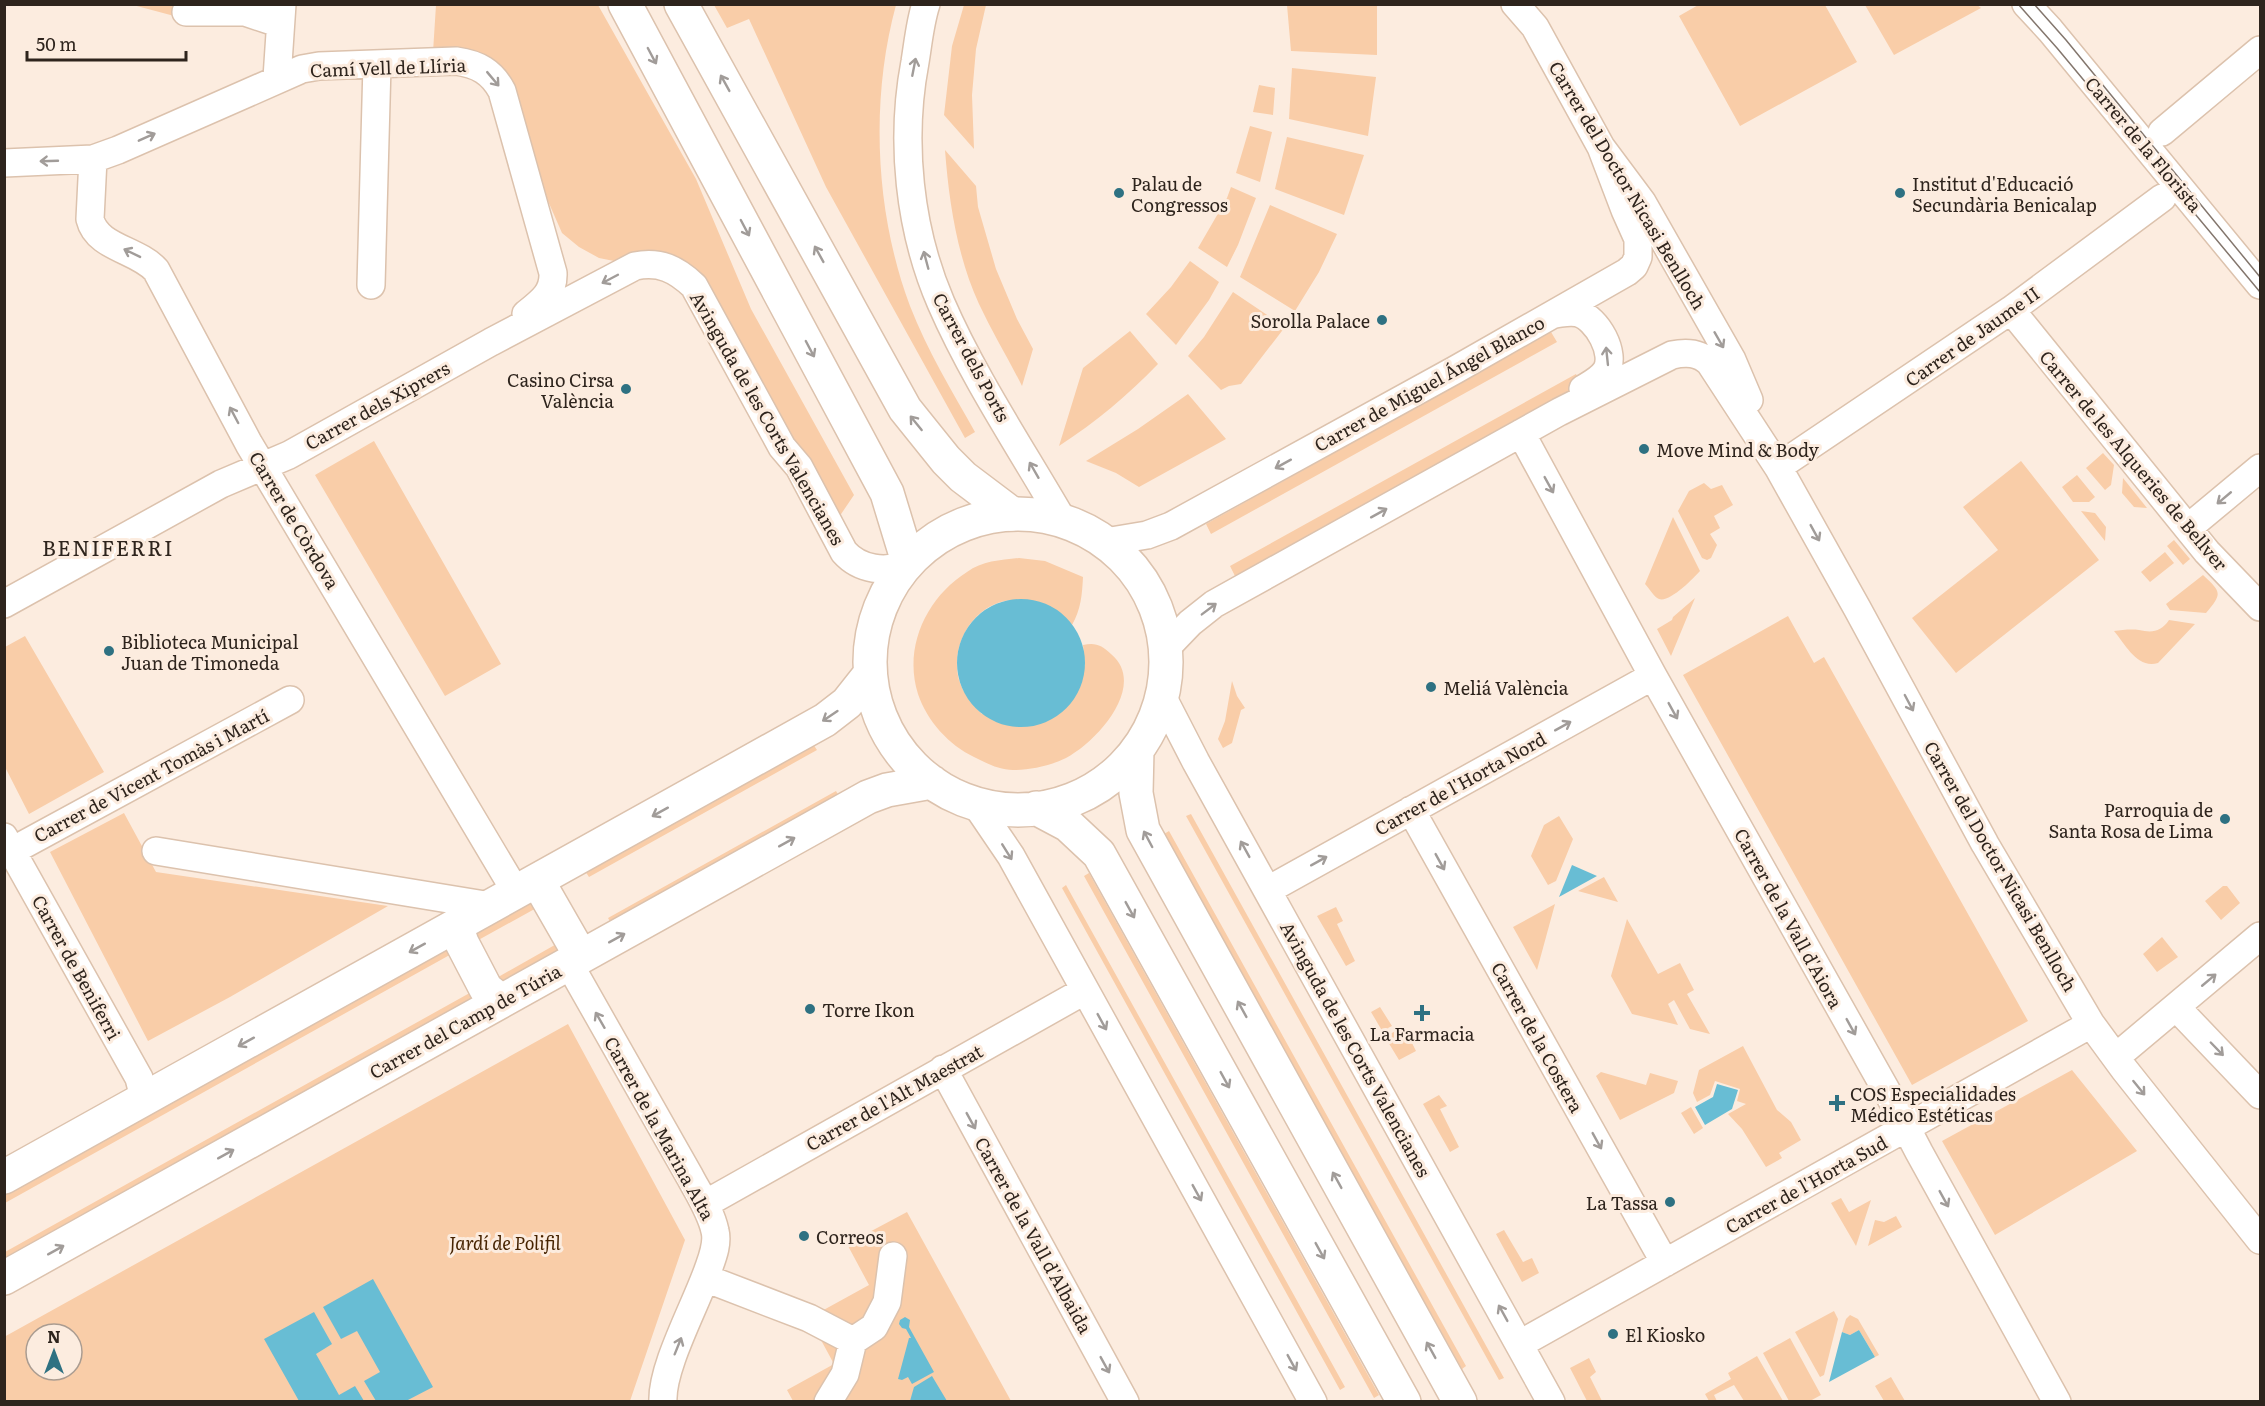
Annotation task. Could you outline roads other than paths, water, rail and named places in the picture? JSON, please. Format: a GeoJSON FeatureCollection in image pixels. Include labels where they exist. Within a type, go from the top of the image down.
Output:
{"type":"FeatureCollection","features":[{"type":"Feature","properties":{"kind":"main road"},"geometry":{"type":"LineString","coordinates":[[625,4],[887,493],[908,563]]}},
{"type":"Feature","properties":{"kind":"main road"},"geometry":{"type":"LineString","coordinates":[[681,4],[905,409],[946,460],[963,477],[1012,514]]}},
{"type":"Feature","properties":{"kind":"main road"},"geometry":{"type":"LineString","coordinates":[[1012,514],[1044,516],[1063,521],[1105,542],[1134,568],[1149,592],[1159,615],[1166,648],[1166,677],[1162,696],[1153,722],[1137,750],[1112,776],[1093,789],[1071,800],[1036,808],[995,808],[975,803],[948,792],[932,782],[904,756],[888,734],[877,709],[870,674],[870,648],[880,611],[908,563],[927,545],[945,533],[972,521],[1012,514]]}},
{"type":"Feature","properties":{"kind":"main road"},"geometry":{"type":"LineString","coordinates":[[4,1177],[825,720],[847,703],[870,674]]}},
{"type":"Feature","properties":{"kind":"main road"},"geometry":{"type":"LineString","coordinates":[[1137,750],[1136,793],[1143,830],[1460,1401]]}},
{"type":"Feature","properties":{"kind":"main road","name":"Carrer del Camp de Túria"},"geometry":{"type":"LineString","coordinates":[[4,1278],[868,797],[887,790],[932,782]]}},
{"type":"Feature","properties":{"kind":"main road"},"geometry":{"type":"LineString","coordinates":[[1036,808],[1068,825],[1100,854],[1404,1401]]}},
{"type":"Feature","properties":{"kind":"main road"},"geometry":{"type":"LineString","coordinates":[[513,894],[544,892],[574,946],[574,960]]}},
{"type":"Feature","properties":{"kind":"main road"},"geometry":{"type":"LineString","coordinates":[[460,924],[459,934],[486,989],[501,1001]]}},
{"type":"Feature","properties":{"kind":"street","name":"Carrer dels Ports"},"geometry":{"type":"LineString","coordinates":[[926,4],[909,91],[909,170],[915,218],[941,303],[979,379],[1063,521]]}},
{"type":"Feature","properties":{"kind":"street","name":"Carrer del Doctor Nicasi Benlloch"},"geometry":{"type":"LineString","coordinates":[[1515,4],[1532,16],[1602,147],[1642,202],[1732,360],[1778,467]]}},
{"type":"Feature","properties":{"kind":"street","name":"Carrer de la Florista"},"geometry":{"type":"LineString","coordinates":[[2026,4],[2050,30],[2260,285]]}},
{"type":"Feature","properties":{"kind":"street"},"geometry":{"type":"LineString","coordinates":[[186,12],[278,13],[277,78]]}},
{"type":"Feature","properties":{"kind":"street"},"geometry":{"type":"LineString","coordinates":[[2162,132],[2260,50]]}},
{"type":"Feature","properties":{"kind":"street","name":"Camí Vell de Llíria"},"geometry":{"type":"LineString","coordinates":[[4,163],[93,159],[302,69],[320,66],[470,63],[489,73],[497,81],[502,91],[553,273],[552,288]]}},
{"type":"Feature","properties":{"kind":"street"},"geometry":{"type":"LineString","coordinates":[[371,285],[377,65]]}},
{"type":"Feature","properties":{"kind":"street","name":"Carrer de Miguel Ángel Blanco"},"geometry":{"type":"LineString","coordinates":[[1105,542],[1147,536],[1171,526],[1627,272],[1634,266],[1638,257],[1638,238],[1602,147]]}},
{"type":"Feature","properties":{"kind":"street","name":"Carrer de Còrdova"},"geometry":{"type":"LineString","coordinates":[[93,159],[90,219],[92,228],[101,238],[148,261],[156,270],[262,466],[513,894]]}},
{"type":"Feature","properties":{"kind":"street","name":"Carrer de Jaume II"},"geometry":{"type":"LineString","coordinates":[[1778,467],[2011,310],[2162,198]]}},
{"type":"Feature","properties":{"kind":"street","name":"Avinguda de les Corts Valencianes"},"geometry":{"type":"LineString","coordinates":[[664,265],[681,274],[694,286],[782,447],[799,467],[844,552],[854,562],[882,570],[898,568],[908,563]]}},
{"type":"Feature","properties":{"kind":"street","name":"Carrer dels Xiprers"},"geometry":{"type":"LineString","coordinates":[[4,604],[221,484],[289,455],[490,342],[635,266],[664,265]]}},
{"type":"Feature","properties":{"kind":"street","name":"Carrer dels Xiprers"},"geometry":{"type":"LineString","coordinates":[[490,342],[545,298],[552,288]]}},
{"type":"Feature","properties":{"kind":"street","name":"Carrer de les Alqueries de Bellver"},"geometry":{"type":"LineString","coordinates":[[2011,310],[2207,552],[2260,607]]}},
{"type":"Feature","properties":{"kind":"street"},"geometry":{"type":"LineString","coordinates":[[1166,648],[1190,623],[1214,604],[1559,412],[1568,397],[1605,373],[1609,364],[1608,348],[1590,320],[1581,313],[1570,311],[1555,314]]}},
{"type":"Feature","properties":{"kind":"street","name":"Carrer del Doctor Nicasi Benlloch"},"geometry":{"type":"LineString","coordinates":[[1559,412],[1672,355],[1683,352],[1704,357],[1710,363],[1778,467],[1985,844],[2091,1024],[2260,1240]]}},
{"type":"Feature","properties":{"kind":"street","name":"Carrer de la Vall d'Aiora"},"geometry":{"type":"LineString","coordinates":[[1521,433],[1653,676],[1907,1127],[1918,1152],[2057,1401]]}},
{"type":"Feature","properties":{"kind":"street","name":"Carrer dels Xiprers"},"geometry":{"type":"LineString","coordinates":[[4,620],[228,495],[262,466]]}},
{"type":"Feature","properties":{"kind":"street"},"geometry":{"type":"LineString","coordinates":[[2188,528],[2260,468]]}},
{"type":"Feature","properties":{"kind":"street","name":"Carrer de l'Horta Nord"},"geometry":{"type":"LineString","coordinates":[[1268,890],[1653,676]]}},
{"type":"Feature","properties":{"kind":"street","name":"Avinguda de les Corts Valencianes"},"geometry":{"type":"LineString","coordinates":[[1162,696],[1196,762],[1551,1401]]}},
{"type":"Feature","properties":{"kind":"street","name":"Carrer de Vicent Tomàs i Martí"},"geometry":{"type":"LineString","coordinates":[[8,844],[290,700]]}},
{"type":"Feature","properties":{"kind":"street"},"geometry":{"type":"LineString","coordinates":[[975,803],[1011,856],[1313,1401]]}},
{"type":"Feature","properties":{"kind":"street","name":"Carrer de la Costera"},"geometry":{"type":"LineString","coordinates":[[1411,810],[1665,1263]]}},
{"type":"Feature","properties":{"kind":"street","name":"Carrer de Beniferri"},"geometry":{"type":"LineString","coordinates":[[8,844],[139,1078],[144,1098]]}},
{"type":"Feature","properties":{"kind":"street"},"geometry":{"type":"LineString","coordinates":[[156,851],[513,894]]}},
{"type":"Feature","properties":{"kind":"street"},"geometry":{"type":"LineString","coordinates":[[2115,1057],[2260,936]]}},
{"type":"Feature","properties":{"kind":"street","name":"Carrer de la Marina Alta"},"geometry":{"type":"LineString","coordinates":[[574,960],[576,976],[705,1204],[716,1232],[716,1240],[705,1278],[664,1381],[663,1401]]}},
{"type":"Feature","properties":{"kind":"street","name":"Carrer de l'Alt Maestrat"},"geometry":{"type":"LineString","coordinates":[[705,1204],[1084,991]]}},
{"type":"Feature","properties":{"kind":"street"},"geometry":{"type":"LineString","coordinates":[[2176,1007],[2260,1095]]}},
{"type":"Feature","properties":{"kind":"street","name":"Carrer de l'Horta Sud"},"geometry":{"type":"LineString","coordinates":[[1520,1344],[2091,1024]]}},
{"type":"Feature","properties":{"kind":"street","name":"Carrer de la Vall d'Albaida"},"geometry":{"type":"LineString","coordinates":[[943,1069],[1125,1401]]}},
{"type":"Feature","properties":{"kind":"street"},"geometry":{"type":"LineString","coordinates":[[828,1401],[845,1374],[853,1341],[874,1327],[887,1302],[893,1256]]}},
{"type":"Feature","properties":{"kind":"street"},"geometry":{"type":"LineString","coordinates":[[705,1278],[809,1318],[853,1341]]}},
{"type":"Feature","properties":{"kind":"water"},"geometry":{"type":"Polygon","coordinates":[[[1021,599],[1045,604],[1066,618],[1080,639],[1085,663],[1080,687],[1066,708],[1045,722],[1021,727],[997,722],[976,708],[962,687],[957,663],[962,639],[976,618],[997,604],[1021,599]]]}},
{"type":"Feature","properties":{"kind":"water"},"geometry":{"type":"Polygon","coordinates":[[[1572,865],[1597,876],[1559,897],[1572,865]]]}},
{"type":"Feature","properties":{"kind":"water"},"geometry":{"type":"Polygon","coordinates":[[[1717,1084],[1738,1090],[1732,1109],[1705,1125],[1695,1107],[1713,1097],[1717,1084]]]}},
{"type":"Feature","properties":{"kind":"water"},"geometry":{"type":"Polygon","coordinates":[[[373,1279],[433,1387],[406,1401],[376,1401],[364,1381],[380,1372],[357,1331],[341,1339],[323,1307],[373,1279]]]}},
{"type":"Feature","properties":{"kind":"water"},"geometry":{"type":"Polygon","coordinates":[[[314,1312],[332,1344],[316,1354],[339,1395],[355,1386],[364,1401],[299,1401],[264,1339],[314,1312]]]}},
{"type":"Feature","properties":{"kind":"water"},"geometry":{"type":"Polygon","coordinates":[[[905,1317],[910,1320],[909,1327],[934,1372],[912,1384],[908,1377],[898,1379],[909,1338],[911,1338],[906,1329],[899,1324],[900,1320],[905,1317]]]}},
{"type":"Feature","properties":{"kind":"water"},"geometry":{"type":"Polygon","coordinates":[[[1859,1330],[1875,1357],[1829,1382],[1842,1332],[1850,1335],[1859,1330]]]}},
{"type":"Feature","properties":{"kind":"water"},"geometry":{"type":"Polygon","coordinates":[[[932,1376],[947,1401],[910,1401],[914,1387],[932,1376]]]}},
{"type":"Feature","properties":{"kind":"tram line"},"geometry":{"type":"LineString","coordinates":[[2018,4],[2260,292]]}},
{"type":"Feature","properties":{"kind":"tram line"},"geometry":{"type":"LineString","coordinates":[[2034,4],[2260,277]]}},
{"type":"Feature","properties":{"kind":"place","name":"Palau de Congressos"},"geometry":{"type":"Point","coordinates":[1119,193]}},
{"type":"Feature","properties":{"kind":"place","name":"Institut d'Educació Secundària Benicalap"},"geometry":{"type":"Point","coordinates":[1900,193]}},
{"type":"Feature","properties":{"kind":"place","name":"Sorolla Palace"},"geometry":{"type":"Point","coordinates":[1382,320]}},
{"type":"Feature","properties":{"kind":"place","name":"Casino Cirsa València"},"geometry":{"type":"Point","coordinates":[626,389]}},
{"type":"Feature","properties":{"kind":"place","name":"Move Mind & Body"},"geometry":{"type":"Point","coordinates":[1644,449]}},
{"type":"Feature","properties":{"kind":"place","name":"Biblioteca Municipal Juan de Timoneda"},"geometry":{"type":"Point","coordinates":[109,651]}},
{"type":"Feature","properties":{"kind":"place","name":"Meliá València"},"geometry":{"type":"Point","coordinates":[1431,687]}},
{"type":"Feature","properties":{"kind":"place","name":"Parroquia de Santa Rosa de Lima"},"geometry":{"type":"Point","coordinates":[2225,819]}},
{"type":"Feature","properties":{"kind":"place","name":"Torre Ikon"},"geometry":{"type":"Point","coordinates":[810,1009]}},
{"type":"Feature","properties":{"kind":"place","name":"La Farmacia"},"geometry":{"type":"Point","coordinates":[1422,1013]}},
{"type":"Feature","properties":{"kind":"place","name":"COS Especialidades Médico Estéticas"},"geometry":{"type":"Point","coordinates":[1837,1103]}},
{"type":"Feature","properties":{"kind":"place","name":"La Tassa"},"geometry":{"type":"Point","coordinates":[1670,1202]}},
{"type":"Feature","properties":{"kind":"place","name":"Correos"},"geometry":{"type":"Point","coordinates":[804,1236]}},
{"type":"Feature","properties":{"kind":"place","name":"El Kiosko"},"geometry":{"type":"Point","coordinates":[1613,1334]}},
{"type":"Feature","properties":{"kind":"district","name":"BENIFERRI"},"geometry":{"type":"Point","coordinates":[108,546]}},
{"type":"Feature","properties":{"kind":"park label","name":"Jardí de Polifil"},"geometry":{"type":"Point","coordinates":[505,1242]}}]}
